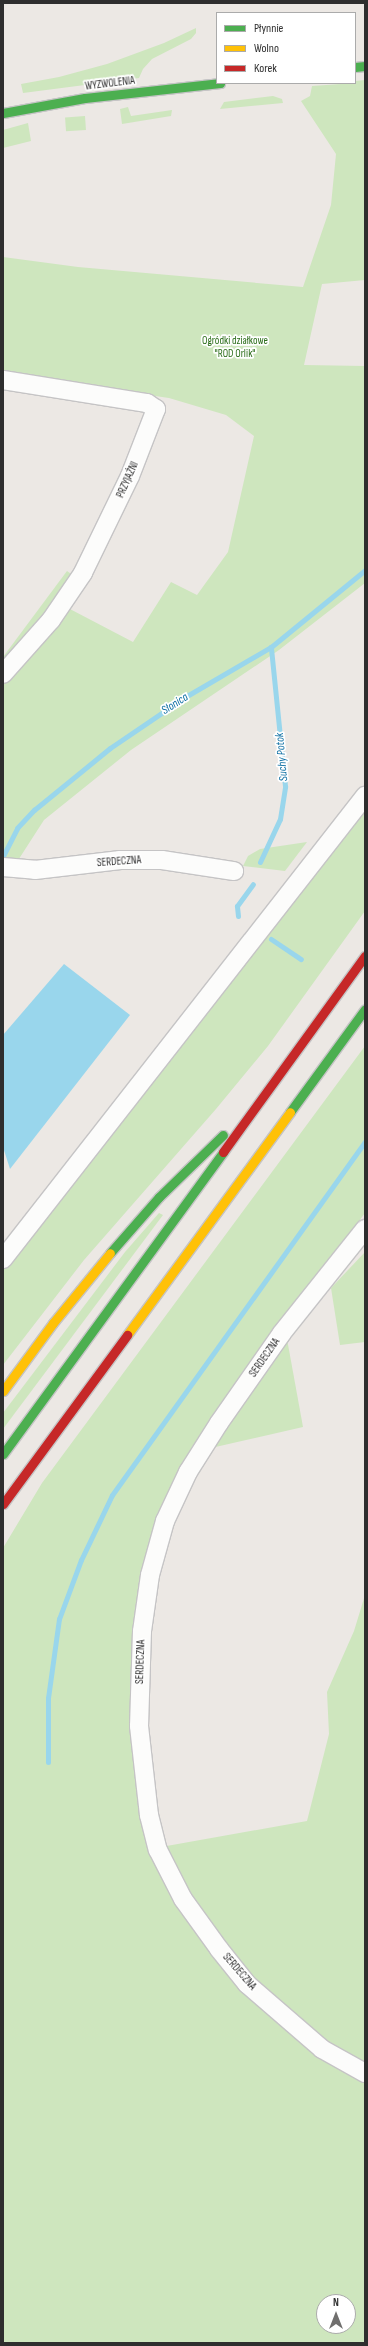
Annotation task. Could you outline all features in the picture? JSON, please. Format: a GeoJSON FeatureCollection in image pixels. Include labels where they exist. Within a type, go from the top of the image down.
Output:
{"type":"FeatureCollection","features":[{"type":"Feature","properties":{"kind":"main road","name":"WYZWOLENIA"},"geometry":{"type":"LineString","coordinates":[[3,113],[85,98],[216,83]]}},
{"type":"Feature","properties":{"kind":"main road"},"geometry":{"type":"LineString","coordinates":[[3,1454],[365,956]]}},
{"type":"Feature","properties":{"kind":"main road"},"geometry":{"type":"LineString","coordinates":[[3,1504],[365,1008]]}},
{"type":"Feature","properties":{"kind":"main road"},"geometry":{"type":"LineString","coordinates":[[3,1390],[53,1323],[119,1241],[160,1197],[265,1094]]}},
{"type":"Feature","properties":{"kind":"main road"},"geometry":{"type":"LineString","coordinates":[[3,1514],[13,1490]]}},
{"type":"Feature","properties":{"kind":"street","name":"PRZYJAŹNI"},"geometry":{"type":"LineString","coordinates":[[3,380],[147,403],[156,409],[130,476],[83,573],[51,620],[3,674]]}},
{"type":"Feature","properties":{"kind":"street"},"geometry":{"type":"LineString","coordinates":[[3,1260],[365,796]]}},
{"type":"Feature","properties":{"kind":"street","name":"SERDECZNA"},"geometry":{"type":"LineString","coordinates":[[3,867],[35,870],[120,860],[162,860],[234,871]]}},
{"type":"Feature","properties":{"kind":"street","name":"SERDECZNA"},"geometry":{"type":"LineString","coordinates":[[365,1229],[282,1333],[219,1423],[188,1472],[164,1521],[150,1575],[142,1631],[139,1726],[149,1815],[154,1836],[158,1850],[183,1899],[219,1949],[247,1984],[322,2049],[365,2073]]}},
{"type":"Feature","properties":{"kind":"green space"},"geometry":{"type":"Polygon","coordinates":[[[196,28],[196,33],[191,39],[152,59],[143,69],[139,78],[23,93],[21,84],[59,77],[107,64],[164,43],[196,28]]]}},
{"type":"Feature","properties":{"kind":"green space","name":"Ogródki działkowe \"ROD Orlik\""},"geometry":{"type":"Polygon","coordinates":[[[365,80],[365,280],[322,284],[304,365],[365,366],[365,583],[279,650],[131,750],[44,820],[15,865],[3,862],[3,682],[68,608],[133,642],[171,582],[197,595],[228,552],[254,436],[226,415],[169,398],[3,374],[3,257],[78,267],[303,287],[331,205],[336,154],[301,101],[310,96],[312,86],[356,84],[356,81],[365,80]]]}},
{"type":"Feature","properties":{"kind":"green space"},"geometry":{"type":"Polygon","coordinates":[[[273,96],[282,99],[283,103],[220,109],[224,102],[273,96]]]}},
{"type":"Feature","properties":{"kind":"green space"},"geometry":{"type":"Polygon","coordinates":[[[128,107],[131,116],[172,110],[171,116],[122,124],[120,109],[128,107]]]}},
{"type":"Feature","properties":{"kind":"green space"},"geometry":{"type":"Polygon","coordinates":[[[85,116],[86,130],[66,131],[65,117],[85,116]]]}},
{"type":"Feature","properties":{"kind":"green space"},"geometry":{"type":"Polygon","coordinates":[[[28,123],[31,141],[3,148],[3,130],[28,123]]]}},
{"type":"Feature","properties":{"kind":"green space"},"geometry":{"type":"Polygon","coordinates":[[[67,571],[74,576],[58,599],[3,665],[3,657],[67,571]]]}},
{"type":"Feature","properties":{"kind":"green space"},"geometry":{"type":"Polygon","coordinates":[[[365,812],[365,911],[268,1046],[216,1109],[84,1260],[3,1365],[3,1265],[365,812]]]}},
{"type":"Feature","properties":{"kind":"green space"},"geometry":{"type":"Polygon","coordinates":[[[307,842],[285,871],[243,866],[248,856],[260,849],[307,842]]]}},
{"type":"Feature","properties":{"kind":"green space"},"geometry":{"type":"Polygon","coordinates":[[[365,1046],[365,1213],[193,1445],[159,1512],[131,1678],[135,1743],[168,1889],[185,1917],[223,1965],[365,2080],[365,2343],[3,2343],[3,1548],[42,1483],[365,1046]]]}},
{"type":"Feature","properties":{"kind":"green space"},"geometry":{"type":"Polygon","coordinates":[[[159,1213],[163,1215],[3,1429],[3,1413],[125,1252],[159,1213]]]}},
{"type":"Feature","properties":{"kind":"green space"},"geometry":{"type":"Polygon","coordinates":[[[365,1252],[365,1342],[340,1345],[331,1288],[365,1252]]]}},
{"type":"Feature","properties":{"kind":"green space"},"geometry":{"type":"Polygon","coordinates":[[[287,1339],[303,1427],[211,1448],[287,1339]]]}},
{"type":"Feature","properties":{"kind":"green space"},"geometry":{"type":"Polygon","coordinates":[[[365,1595],[365,2068],[325,2044],[282,2007],[222,1947],[161,1847],[307,1821],[329,1734],[327,1692],[354,1631],[365,1595]]]}},
{"type":"Feature","properties":{"kind":"water"},"geometry":{"type":"Polygon","coordinates":[[[64,964],[130,1015],[10,1169],[3,1147],[3,1035],[64,964]]]}},
{"type":"Feature","properties":{"kind":"waterway","name":"Słonica"},"geometry":{"type":"LineString","coordinates":[[3,856],[17,828],[34,810],[110,748],[185,697],[271,647],[365,570]]}},
{"type":"Feature","properties":{"kind":"waterway","name":"Suchy Potok"},"geometry":{"type":"LineString","coordinates":[[260,862],[280,819],[285,786],[271,647]]}},
{"type":"Feature","properties":{"kind":"waterway"},"geometry":{"type":"LineString","coordinates":[[238,916],[237,906],[253,884]]}},
{"type":"Feature","properties":{"kind":"waterway"},"geometry":{"type":"LineString","coordinates":[[271,939],[301,959]]}},
{"type":"Feature","properties":{"kind":"waterway"},"geometry":{"type":"LineString","coordinates":[[48,1762],[48,1698],[59,1619],[81,1560],[112,1495],[365,1141]]}},
{"type":"Feature","properties":{"kind":"traffic: fast"},"geometry":{"type":"LineString","coordinates":[[356,67],[365,66]]}},
{"type":"Feature","properties":{"kind":"traffic: fast"},"geometry":{"type":"LineString","coordinates":[[3,113],[85,98],[216,83]]}},
{"type":"Feature","properties":{"kind":"traffic: fast"},"geometry":{"type":"LineString","coordinates":[[290,1112],[365,1009]]}},
{"type":"Feature","properties":{"kind":"traffic: fast"},"geometry":{"type":"LineString","coordinates":[[110,1253],[159,1197],[223,1135]]}},
{"type":"Feature","properties":{"kind":"traffic: fast"},"geometry":{"type":"LineString","coordinates":[[3,1454],[223,1152]]}},
{"type":"Feature","properties":{"kind":"traffic: slow"},"geometry":{"type":"LineString","coordinates":[[127,1335],[290,1112]]}},
{"type":"Feature","properties":{"kind":"traffic: slow"},"geometry":{"type":"LineString","coordinates":[[3,1391],[53,1323],[110,1253]]}},
{"type":"Feature","properties":{"kind":"traffic: jam"},"geometry":{"type":"LineString","coordinates":[[223,1152],[365,956]]}},
{"type":"Feature","properties":{"kind":"traffic: jam"},"geometry":{"type":"LineString","coordinates":[[3,1504],[127,1335]]}}]}
